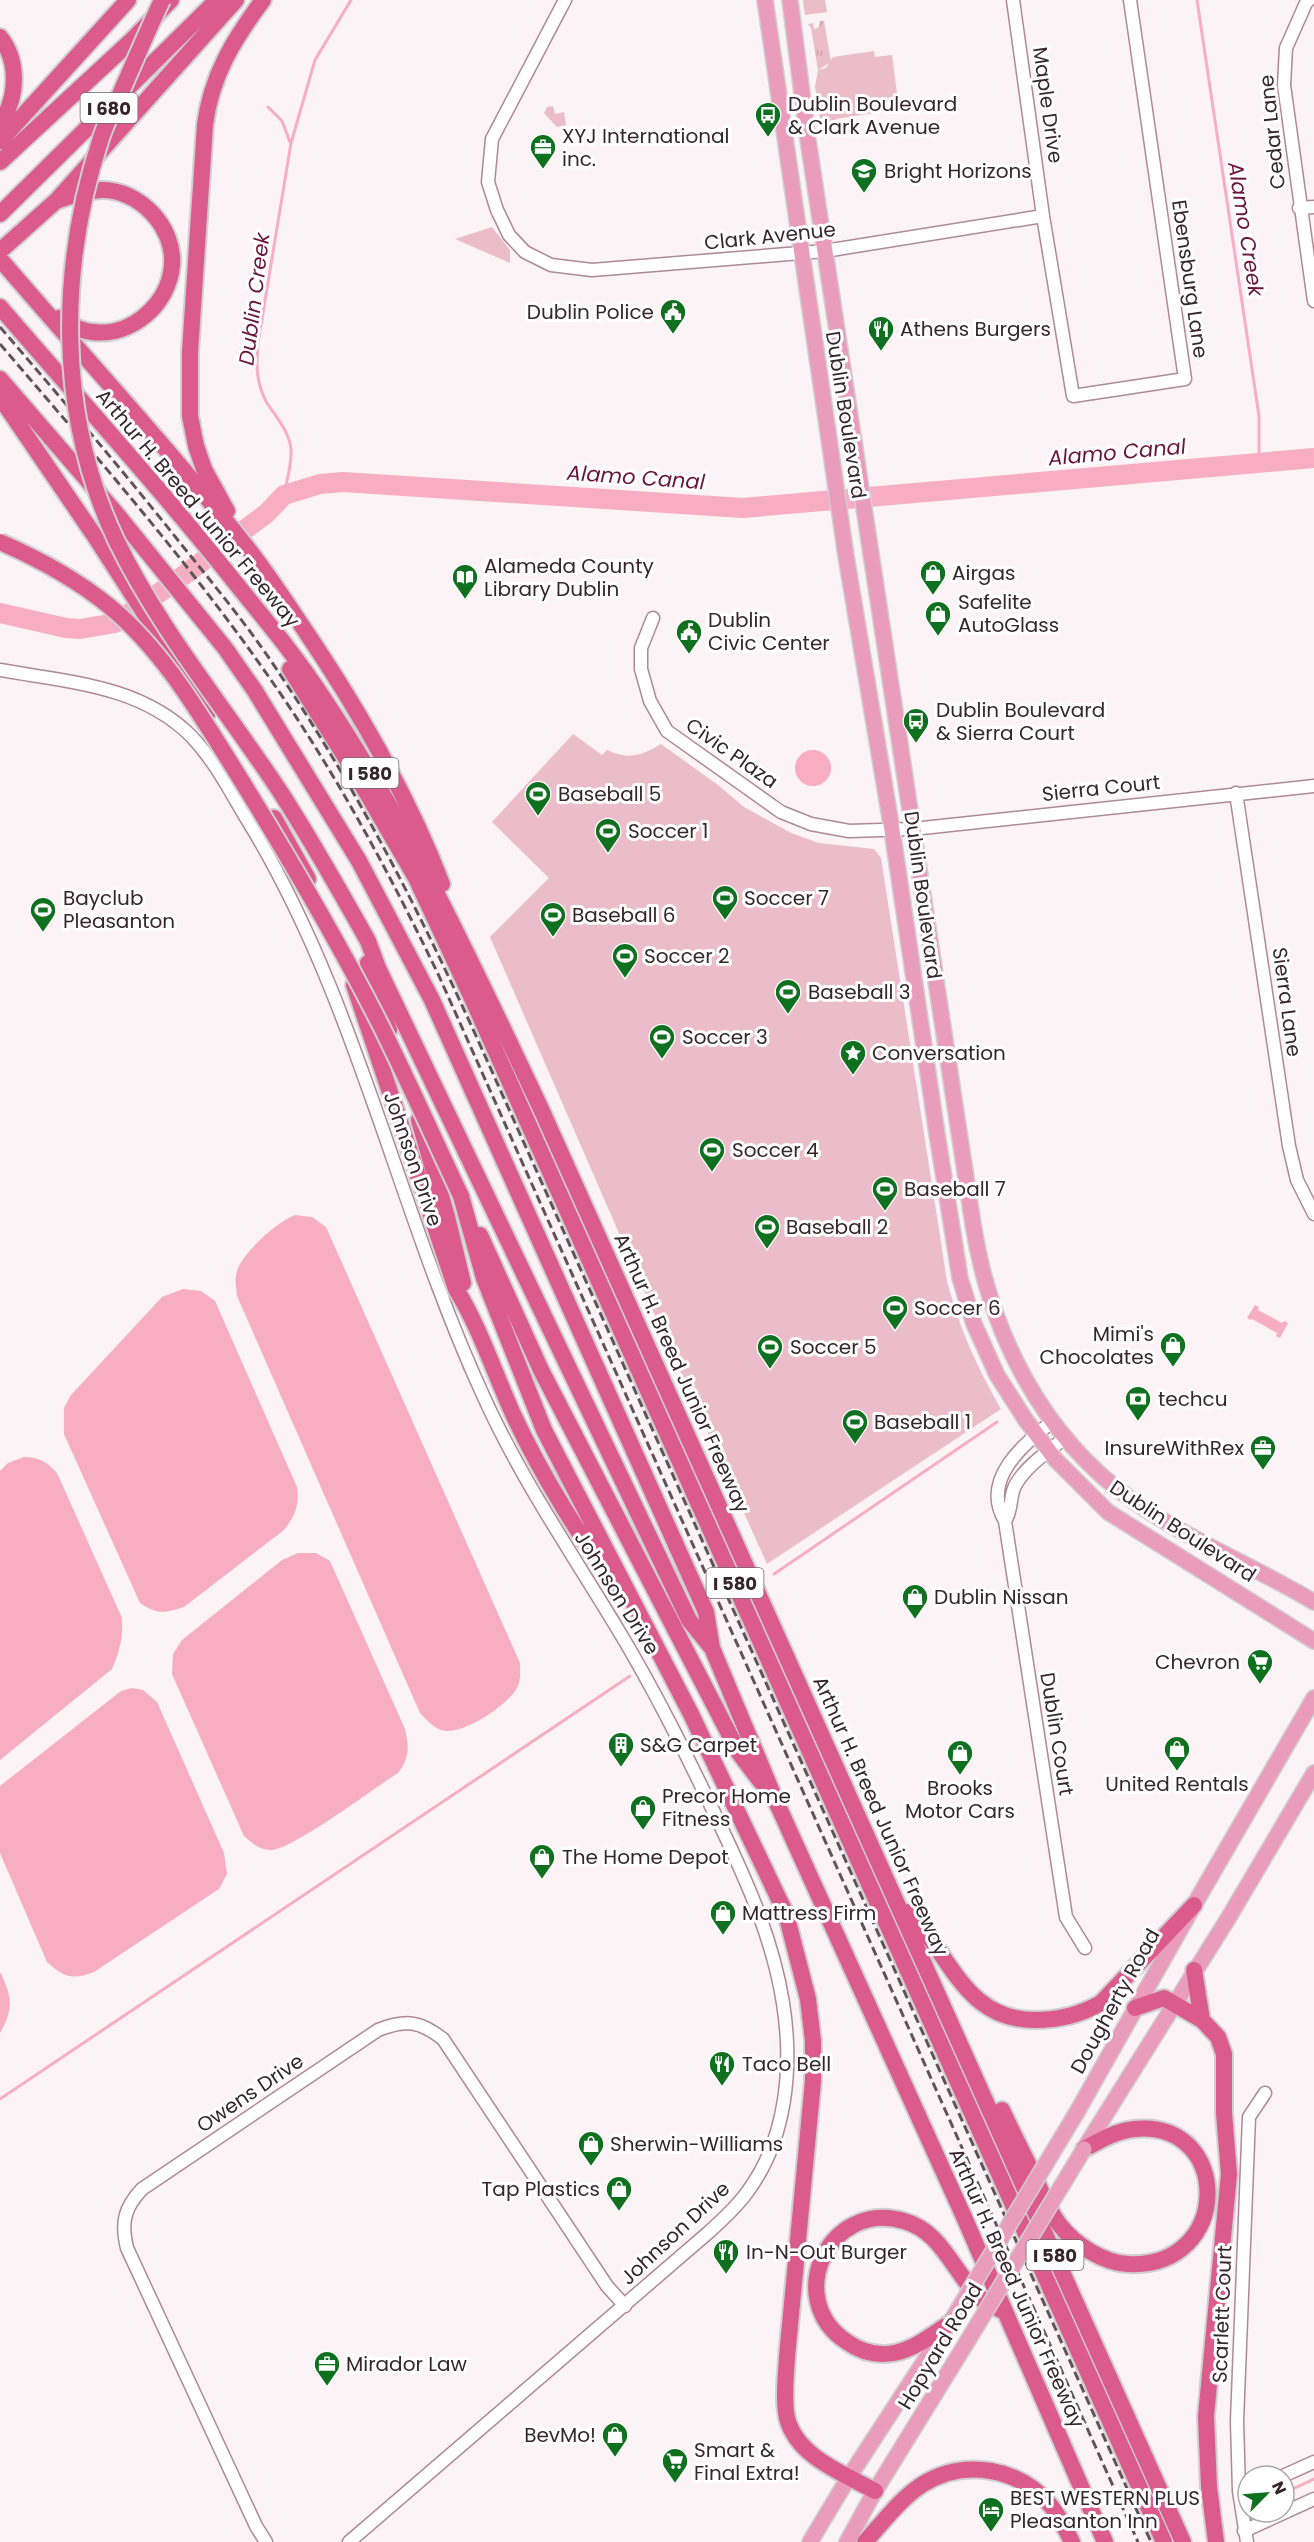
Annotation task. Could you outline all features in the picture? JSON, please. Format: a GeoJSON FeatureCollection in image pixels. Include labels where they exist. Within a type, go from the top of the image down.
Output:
{"type":"FeatureCollection","features":[{"type":"Feature","properties":{"kind":"highway"},"geometry":{"type":"LineString","coordinates":[[0,141],[128,0]]}},
{"type":"Feature","properties":{"kind":"highway"},"geometry":{"type":"LineString","coordinates":[[162,0],[101,137],[77,237],[69,320],[72,365],[81,431],[101,502],[115,538],[134,574],[177,643],[281,792],[368,941],[373,968],[431,1156],[468,1309]]}},
{"type":"Feature","properties":{"kind":"highway","name":"I 680"},"geometry":{"type":"LineString","coordinates":[[0,162],[131,41],[171,0]]}},
{"type":"Feature","properties":{"kind":"highway","name":"I 680"},"geometry":{"type":"LineString","coordinates":[[0,214],[217,0]]}},
{"type":"Feature","properties":{"kind":"highway"},"geometry":{"type":"LineString","coordinates":[[0,252],[56,201],[236,0]]}},
{"type":"Feature","properties":{"kind":"highway"},"geometry":{"type":"LineString","coordinates":[[212,495],[196,446],[189,396],[205,125],[208,101],[225,56],[263,0]]}},
{"type":"Feature","properties":{"kind":"highway"},"geometry":{"type":"LineString","coordinates":[[0,37],[10,57],[14,80],[12,100],[0,123]]}},
{"type":"Feature","properties":{"kind":"highway"},"geometry":{"type":"LineString","coordinates":[[25,288],[51,314],[74,327],[92,332],[114,331],[132,325],[148,315],[160,300],[168,282],[172,265],[169,244],[161,223],[145,206],[126,195],[102,190],[56,201]]}},
{"type":"Feature","properties":{"kind":"highway"},"geometry":{"type":"LineString","coordinates":[[0,259],[212,495],[269,576],[324,658],[372,737],[433,860],[449,902],[451,917]]}},
{"type":"Feature","properties":{"kind":"highway","name":"Arthur H. Breed Junior Freeway"},"geometry":{"type":"LineString","coordinates":[[0,307],[191,526],[279,637],[323,697],[362,758],[451,917],[541,1109],[1184,2542]]}},
{"type":"Feature","properties":{"kind":"highway","name":"Arthur H. Breed Junior Freeway"},"geometry":{"type":"LineString","coordinates":[[0,378],[152,557],[255,691],[359,861],[432,1000],[706,1612],[712,1648],[775,1799],[1006,2313],[1104,2542]]}},
{"type":"Feature","properties":{"kind":"highway"},"geometry":{"type":"LineString","coordinates":[[0,398],[94,535],[296,854],[321,904],[356,989],[456,1289],[468,1309],[513,1414],[540,1466],[585,1542],[654,1643]]}},
{"type":"Feature","properties":{"kind":"highway"},"geometry":{"type":"LineString","coordinates":[[0,542],[47,563],[73,579],[110,607],[157,655],[181,687],[259,808],[380,1023],[461,1196],[491,1275],[544,1430],[654,1643],[770,1877],[786,1914],[798,1954],[808,1999],[813,2040],[813,2081],[785,2397],[788,2418],[795,2436],[811,2455],[875,2491]]}},
{"type":"Feature","properties":{"kind":"highway","name":"I 580"},"geometry":{"type":"LineString","coordinates":[[279,637],[291,670],[357,774],[416,878],[471,996],[1164,2542]]}},
{"type":"Feature","properties":{"kind":"highway"},"geometry":{"type":"LineString","coordinates":[[373,968],[689,1620],[712,1648]]}},
{"type":"Feature","properties":{"kind":"highway"},"geometry":{"type":"LineString","coordinates":[[491,1275],[714,1707],[739,1753],[775,1799]]}},
{"type":"Feature","properties":{"kind":"highway"},"geometry":{"type":"LineString","coordinates":[[896,1899],[915,1918],[939,1955],[970,1993],[987,2008],[1004,2016],[1026,2020],[1066,2018],[1101,2003],[1194,1905]]}},
{"type":"Feature","properties":{"kind":"highway"},"geometry":{"type":"LineString","coordinates":[[926,1967],[952,2003],[1047,2204],[1060,2225],[1079,2243],[1114,2263],[1135,2264],[1158,2260],[1178,2251],[1192,2238],[1203,2221],[1209,2201],[1208,2179],[1199,2160],[1187,2145],[1169,2133],[1150,2129],[1132,2129],[1088,2145]]}},
{"type":"Feature","properties":{"kind":"highway"},"geometry":{"type":"LineString","coordinates":[[1194,1970],[1202,2020]]}},
{"type":"Feature","properties":{"kind":"highway"},"geometry":{"type":"LineString","coordinates":[[1135,2008],[1164,1998],[1202,2020],[1218,2037],[1224,2054],[1224,2113],[1229,2174],[1206,2416],[1209,2487],[1216,2542]]}},
{"type":"Feature","properties":{"kind":"highway"},"geometry":{"type":"LineString","coordinates":[[950,2323],[912,2347],[894,2353],[874,2354],[856,2348],[836,2335],[822,2316],[816,2292],[818,2267],[830,2244],[846,2229],[863,2220],[885,2217],[906,2221],[922,2229],[936,2241],[982,2300],[1006,2313]]}},
{"type":"Feature","properties":{"kind":"highway"},"geometry":{"type":"LineString","coordinates":[[865,2542],[907,2496],[922,2484],[954,2471],[971,2469],[1005,2474],[1022,2481],[1051,2506],[1072,2542]]}},
{"type":"Feature","properties":{"kind":"main road","name":"Dublin Boulevard"},"geometry":{"type":"LineString","coordinates":[[765,0],[843,533],[892,830],[960,1278],[974,1324],[997,1375],[1036,1434],[1075,1480],[1108,1512],[1314,1641]]}},
{"type":"Feature","properties":{"kind":"main road","name":"Dublin Boulevard"},"geometry":{"type":"LineString","coordinates":[[790,0],[825,251],[973,1224],[990,1302],[1006,1345],[1029,1389],[1066,1437],[1095,1469],[1132,1500],[1166,1522],[1314,1602]]}},
{"type":"Feature","properties":{"kind":"main road"},"geometry":{"type":"LineString","coordinates":[[940,1148],[950,1153],[960,1218],[973,1224]]}},
{"type":"Feature","properties":{"kind":"main road","name":"Dougherty Road"},"geometry":{"type":"LineString","coordinates":[[950,2323],[1077,2112],[1314,1698]]}},
{"type":"Feature","properties":{"kind":"main road"},"geometry":{"type":"LineString","coordinates":[[1088,2145],[1194,1970],[1229,1917],[1314,1773]]}},
{"type":"Feature","properties":{"kind":"main road","name":"Hopyard Road"},"geometry":{"type":"LineString","coordinates":[[847,2542],[875,2491],[1088,2145]]}},
{"type":"Feature","properties":{"kind":"main road","name":"Hopyard Road"},"geometry":{"type":"LineString","coordinates":[[810,2542],[849,2476],[950,2323]]}},
{"type":"Feature","properties":{"kind":"street","name":"Clark Avenue"},"geometry":{"type":"LineString","coordinates":[[565,0],[492,140],[488,182],[497,210],[509,235],[525,252],[551,265],[592,270],[825,251],[1043,216]]}},
{"type":"Feature","properties":{"kind":"street","name":"Maple Drive"},"geometry":{"type":"LineString","coordinates":[[1014,0],[1043,216]]}},
{"type":"Feature","properties":{"kind":"street","name":"Ebensburg Lane"},"geometry":{"type":"LineString","coordinates":[[1043,216],[1073,396],[1185,379],[1130,0]]}},
{"type":"Feature","properties":{"kind":"street","name":"Cedar Lane"},"geometry":{"type":"LineString","coordinates":[[1306,1],[1286,48],[1284,85],[1299,208],[1314,302]]}},
{"type":"Feature","properties":{"kind":"street"},"geometry":{"type":"LineString","coordinates":[[1299,208],[1314,207]]}},
{"type":"Feature","properties":{"kind":"street","name":"Civic Plaza"},"geometry":{"type":"LineString","coordinates":[[653,618],[641,648],[641,669],[650,701],[668,731],[781,812],[811,824],[849,831],[892,830]]}},
{"type":"Feature","properties":{"kind":"street","name":"Johnson Drive"},"geometry":{"type":"LineString","coordinates":[[0,670],[117,692],[151,706],[175,722],[209,758],[264,847],[300,915],[335,994],[431,1273],[484,1398],[547,1516],[646,1679],[701,1785],[757,1906],[776,1967],[786,2028],[786,2089],[774,2143],[749,2190],[729,2214],[625,2306],[349,2542]]}},
{"type":"Feature","properties":{"kind":"street","name":"Sierra Court"},"geometry":{"type":"LineString","coordinates":[[892,830],[1314,786]]}},
{"type":"Feature","properties":{"kind":"street","name":"Sierra Lane"},"geometry":{"type":"LineString","coordinates":[[1236,793],[1289,1146],[1297,1180],[1314,1214]]}},
{"type":"Feature","properties":{"kind":"street","name":"Dublin Court"},"geometry":{"type":"LineString","coordinates":[[1053,1421],[1022,1446],[1004,1469],[997,1492],[999,1510],[1005,1521],[1066,1917],[1085,1947]]}},
{"type":"Feature","properties":{"kind":"street","name":"Dublin Court"},"geometry":{"type":"LineString","coordinates":[[1005,1521],[1011,1512],[1015,1485],[1034,1463],[1066,1437]]}},
{"type":"Feature","properties":{"kind":"street","name":"Owens Drive"},"geometry":{"type":"LineString","coordinates":[[266,2542],[256,2526],[127,2248],[123,2232],[124,2216],[130,2202],[142,2189],[378,2030],[396,2023],[412,2023],[430,2029],[443,2039],[607,2286],[625,2306]]}},
{"type":"Feature","properties":{"kind":"street","name":"Scarlett Court"},"geometry":{"type":"LineString","coordinates":[[1241,2464],[1237,2421],[1249,2117],[1265,2093]]}},
{"type":"Feature","properties":{"kind":"street"},"geometry":{"type":"LineString","coordinates":[[1296,2470],[1314,2462]]}},
{"type":"Feature","properties":{"kind":"street"},"geometry":{"type":"LineString","coordinates":[[1246,2536],[1314,2499]]}},
{"type":"Feature","properties":{"kind":"green space"},"geometry":{"type":"Polygon","coordinates":[[[803,0],[825,0],[827,12],[805,15],[803,0]]]}},
{"type":"Feature","properties":{"kind":"green space"},"geometry":{"type":"Polygon","coordinates":[[[820,21],[824,21],[831,62],[818,70],[811,28],[808,24],[813,23],[814,29],[818,28],[820,21]]]}},
{"type":"Feature","properties":{"kind":"green space"},"geometry":{"type":"Polygon","coordinates":[[[874,51],[875,57],[892,55],[899,109],[836,119],[837,128],[822,130],[815,87],[818,70],[826,68],[833,57],[874,51]]]}},
{"type":"Feature","properties":{"kind":"green space"},"geometry":{"type":"Polygon","coordinates":[[[553,106],[555,114],[564,112],[566,125],[557,127],[544,113],[547,107],[553,106]]]}},
{"type":"Feature","properties":{"kind":"green space"},"geometry":{"type":"Polygon","coordinates":[[[492,227],[510,250],[510,263],[455,239],[492,227]]]}},
{"type":"Feature","properties":{"kind":"green space"},"geometry":{"type":"Polygon","coordinates":[[[573,734],[602,755],[607,750],[621,755],[634,755],[661,744],[718,785],[744,807],[791,833],[819,843],[874,849],[881,858],[947,1281],[970,1347],[1001,1409],[767,1564],[652,1309],[490,937],[549,878],[492,822],[573,734]]]}},
{"type":"Feature","properties":{"kind":"shaded area"},"geometry":{"type":"Polygon","coordinates":[[[813,750],[826,755],[831,768],[826,781],[813,786],[800,781],[795,768],[800,755],[813,750]]]}},
{"type":"Feature","properties":{"kind":"shaded area"},"geometry":{"type":"Polygon","coordinates":[[[295,1215],[312,1217],[326,1227],[520,1663],[520,1680],[513,1693],[497,1709],[465,1727],[446,1731],[438,1729],[420,1713],[237,1296],[236,1275],[242,1261],[263,1237],[295,1215]]]}},
{"type":"Feature","properties":{"kind":"shaded area"},"geometry":{"type":"Polygon","coordinates":[[[183,1289],[201,1291],[215,1301],[297,1487],[298,1499],[294,1515],[284,1530],[184,1607],[161,1612],[140,1603],[64,1434],[64,1408],[71,1395],[162,1297],[183,1289]]]}},
{"type":"Feature","properties":{"kind":"shaded area"},"geometry":{"type":"Polygon","coordinates":[[[1255,1305],[1259,1307],[1258,1310],[1282,1323],[1284,1321],[1288,1323],[1280,1338],[1276,1336],[1277,1333],[1247,1318],[1255,1305]]]}},
{"type":"Feature","properties":{"kind":"shaded area"},"geometry":{"type":"Polygon","coordinates":[[[24,1457],[42,1461],[57,1473],[122,1618],[122,1631],[119,1650],[112,1669],[0,1760],[0,1471],[8,1463],[24,1457]]]}},
{"type":"Feature","properties":{"kind":"shaded area"},"geometry":{"type":"Polygon","coordinates":[[[298,1553],[316,1553],[330,1561],[405,1729],[408,1752],[398,1773],[298,1839],[283,1847],[268,1850],[257,1846],[244,1836],[172,1674],[173,1654],[182,1640],[282,1560],[298,1553]]]}},
{"type":"Feature","properties":{"kind":"shaded area"},"geometry":{"type":"Polygon","coordinates":[[[132,1688],[143,1690],[157,1702],[224,1853],[227,1874],[219,1889],[94,1972],[69,1976],[47,1962],[0,1853],[0,1786],[121,1691],[132,1688]]]}},
{"type":"Feature","properties":{"kind":"shaded area"},"geometry":{"type":"Polygon","coordinates":[[[0,1972],[10,2003],[8,2017],[0,2033],[0,1972]]]}},
{"type":"Feature","properties":{"kind":"waterway","name":"Dublin Creek"},"geometry":{"type":"LineString","coordinates":[[284,495],[290,466],[290,442],[261,389],[257,366],[258,343],[291,143],[315,60],[351,0]]}},
{"type":"Feature","properties":{"kind":"waterway","name":"Alamo Creek"},"geometry":{"type":"LineString","coordinates":[[1197,0],[1259,416],[1259,463]]}},
{"type":"Feature","properties":{"kind":"waterway","name":"Dublin Creek"},"geometry":{"type":"LineString","coordinates":[[268,107],[282,121],[290,142]]}},
{"type":"Feature","properties":{"kind":"waterway","name":"Alamo Canal"},"geometry":{"type":"LineString","coordinates":[[0,613],[66,628],[80,629],[115,623],[172,584],[267,513],[284,495],[320,484],[343,482],[743,508],[1314,458]]}},
{"type":"Feature","properties":{"kind":"waterway"},"geometry":{"type":"LineString","coordinates":[[774,1574],[997,1422]]}},
{"type":"Feature","properties":{"kind":"waterway"},"geometry":{"type":"LineString","coordinates":[[0,2099],[630,1676]]}},
{"type":"Feature","properties":{"kind":"waterway"},"geometry":{"type":"LineString","coordinates":[[1296,2487],[1314,2479]]}},
{"type":"Feature","properties":{"kind":"railway"},"geometry":{"type":"LineString","coordinates":[[0,327],[134,485],[257,641],[310,721],[389,857],[481,1047],[1151,2542]]}},
{"type":"Feature","properties":{"kind":"railway"},"geometry":{"type":"LineString","coordinates":[[0,344],[140,509],[240,636],[318,751],[401,900],[439,976],[1138,2542]]}},
{"type":"Feature","properties":{"kind":"place","name":"Dublin Boulevard & Clark Avenue"},"geometry":{"type":"Point","coordinates":[768,138]}},
{"type":"Feature","properties":{"kind":"place","name":"XYJ International inc."},"geometry":{"type":"Point","coordinates":[543,170]}},
{"type":"Feature","properties":{"kind":"place","name":"Bright Horizons"},"geometry":{"type":"Point","coordinates":[864,194]}},
{"type":"Feature","properties":{"kind":"place","name":"Dublin Police"},"geometry":{"type":"Point","coordinates":[673,335]}},
{"type":"Feature","properties":{"kind":"place","name":"Athens Burgers"},"geometry":{"type":"Point","coordinates":[881,352]}},
{"type":"Feature","properties":{"kind":"place","name":"Airgas"},"geometry":{"type":"Point","coordinates":[933,596]}},
{"type":"Feature","properties":{"kind":"place","name":"Alameda County Library Dublin"},"geometry":{"type":"Point","coordinates":[465,600]}},
{"type":"Feature","properties":{"kind":"place","name":"Safelite AutoGlass"},"geometry":{"type":"Point","coordinates":[938,637]}},
{"type":"Feature","properties":{"kind":"place","name":"Dublin Civic Center"},"geometry":{"type":"Point","coordinates":[689,655]}},
{"type":"Feature","properties":{"kind":"place","name":"Dublin Boulevard & Sierra Court"},"geometry":{"type":"Point","coordinates":[916,744]}},
{"type":"Feature","properties":{"kind":"place","name":"Baseball 5"},"geometry":{"type":"Point","coordinates":[538,817]}},
{"type":"Feature","properties":{"kind":"place","name":"Soccer 1"},"geometry":{"type":"Point","coordinates":[608,854]}},
{"type":"Feature","properties":{"kind":"place","name":"Soccer 7"},"geometry":{"type":"Point","coordinates":[725,921]}},
{"type":"Feature","properties":{"kind":"place","name":"Bayclub Pleasanton"},"geometry":{"type":"Point","coordinates":[43,933]}},
{"type":"Feature","properties":{"kind":"place","name":"Baseball 6"},"geometry":{"type":"Point","coordinates":[553,938]}},
{"type":"Feature","properties":{"kind":"place","name":"Soccer 2"},"geometry":{"type":"Point","coordinates":[625,979]}},
{"type":"Feature","properties":{"kind":"place","name":"Baseball 3"},"geometry":{"type":"Point","coordinates":[788,1015]}},
{"type":"Feature","properties":{"kind":"place","name":"Soccer 3"},"geometry":{"type":"Point","coordinates":[662,1060]}},
{"type":"Feature","properties":{"kind":"place","name":"Conversation"},"geometry":{"type":"Point","coordinates":[853,1076]}},
{"type":"Feature","properties":{"kind":"place","name":"Soccer 4"},"geometry":{"type":"Point","coordinates":[712,1173]}},
{"type":"Feature","properties":{"kind":"place","name":"Baseball 7"},"geometry":{"type":"Point","coordinates":[885,1212]}},
{"type":"Feature","properties":{"kind":"place","name":"Baseball 2"},"geometry":{"type":"Point","coordinates":[767,1250]}},
{"type":"Feature","properties":{"kind":"place","name":"Soccer 6"},"geometry":{"type":"Point","coordinates":[895,1331]}},
{"type":"Feature","properties":{"kind":"place","name":"Mimi's Chocolates"},"geometry":{"type":"Point","coordinates":[1173,1368]}},
{"type":"Feature","properties":{"kind":"place","name":"Soccer 5"},"geometry":{"type":"Point","coordinates":[770,1370]}},
{"type":"Feature","properties":{"kind":"place","name":"techcu"},"geometry":{"type":"Point","coordinates":[1138,1422]}},
{"type":"Feature","properties":{"kind":"place","name":"Baseball 1"},"geometry":{"type":"Point","coordinates":[855,1445]}},
{"type":"Feature","properties":{"kind":"place","name":"InsureWithRex"},"geometry":{"type":"Point","coordinates":[1263,1471]}},
{"type":"Feature","properties":{"kind":"place","name":"Dublin Nissan"},"geometry":{"type":"Point","coordinates":[915,1620]}},
{"type":"Feature","properties":{"kind":"place","name":"Chevron"},"geometry":{"type":"Point","coordinates":[1260,1685]}},
{"type":"Feature","properties":{"kind":"place","name":"S&G Carpet"},"geometry":{"type":"Point","coordinates":[621,1768]}},
{"type":"Feature","properties":{"kind":"place","name":"United Rentals"},"geometry":{"type":"Point","coordinates":[1177,1772]}},
{"type":"Feature","properties":{"kind":"place","name":"Brooks Motor Cars"},"geometry":{"type":"Point","coordinates":[960,1776]}},
{"type":"Feature","properties":{"kind":"place","name":"Precor Home Fitness"},"geometry":{"type":"Point","coordinates":[643,1831]}},
{"type":"Feature","properties":{"kind":"place","name":"The Home Depot"},"geometry":{"type":"Point","coordinates":[542,1880]}},
{"type":"Feature","properties":{"kind":"place","name":"Mattress Firm"},"geometry":{"type":"Point","coordinates":[723,1936]}},
{"type":"Feature","properties":{"kind":"place","name":"Taco Bell"},"geometry":{"type":"Point","coordinates":[722,2087]}},
{"type":"Feature","properties":{"kind":"place","name":"Sherwin-Williams"},"geometry":{"type":"Point","coordinates":[591,2167]}},
{"type":"Feature","properties":{"kind":"place","name":"Tap Plastics"},"geometry":{"type":"Point","coordinates":[619,2212]}},
{"type":"Feature","properties":{"kind":"place","name":"In-N-Out Burger"},"geometry":{"type":"Point","coordinates":[726,2275]}},
{"type":"Feature","properties":{"kind":"place","name":"Mirador Law"},"geometry":{"type":"Point","coordinates":[327,2387]}},
{"type":"Feature","properties":{"kind":"place","name":"BevMo!"},"geometry":{"type":"Point","coordinates":[615,2458]}},
{"type":"Feature","properties":{"kind":"place","name":"Smart & Final Extra!"},"geometry":{"type":"Point","coordinates":[675,2484]}},
{"type":"Feature","properties":{"kind":"place","name":"BEST WESTERN PLUS Pleasanton Inn"},"geometry":{"type":"Point","coordinates":[991,2533]}}]}
